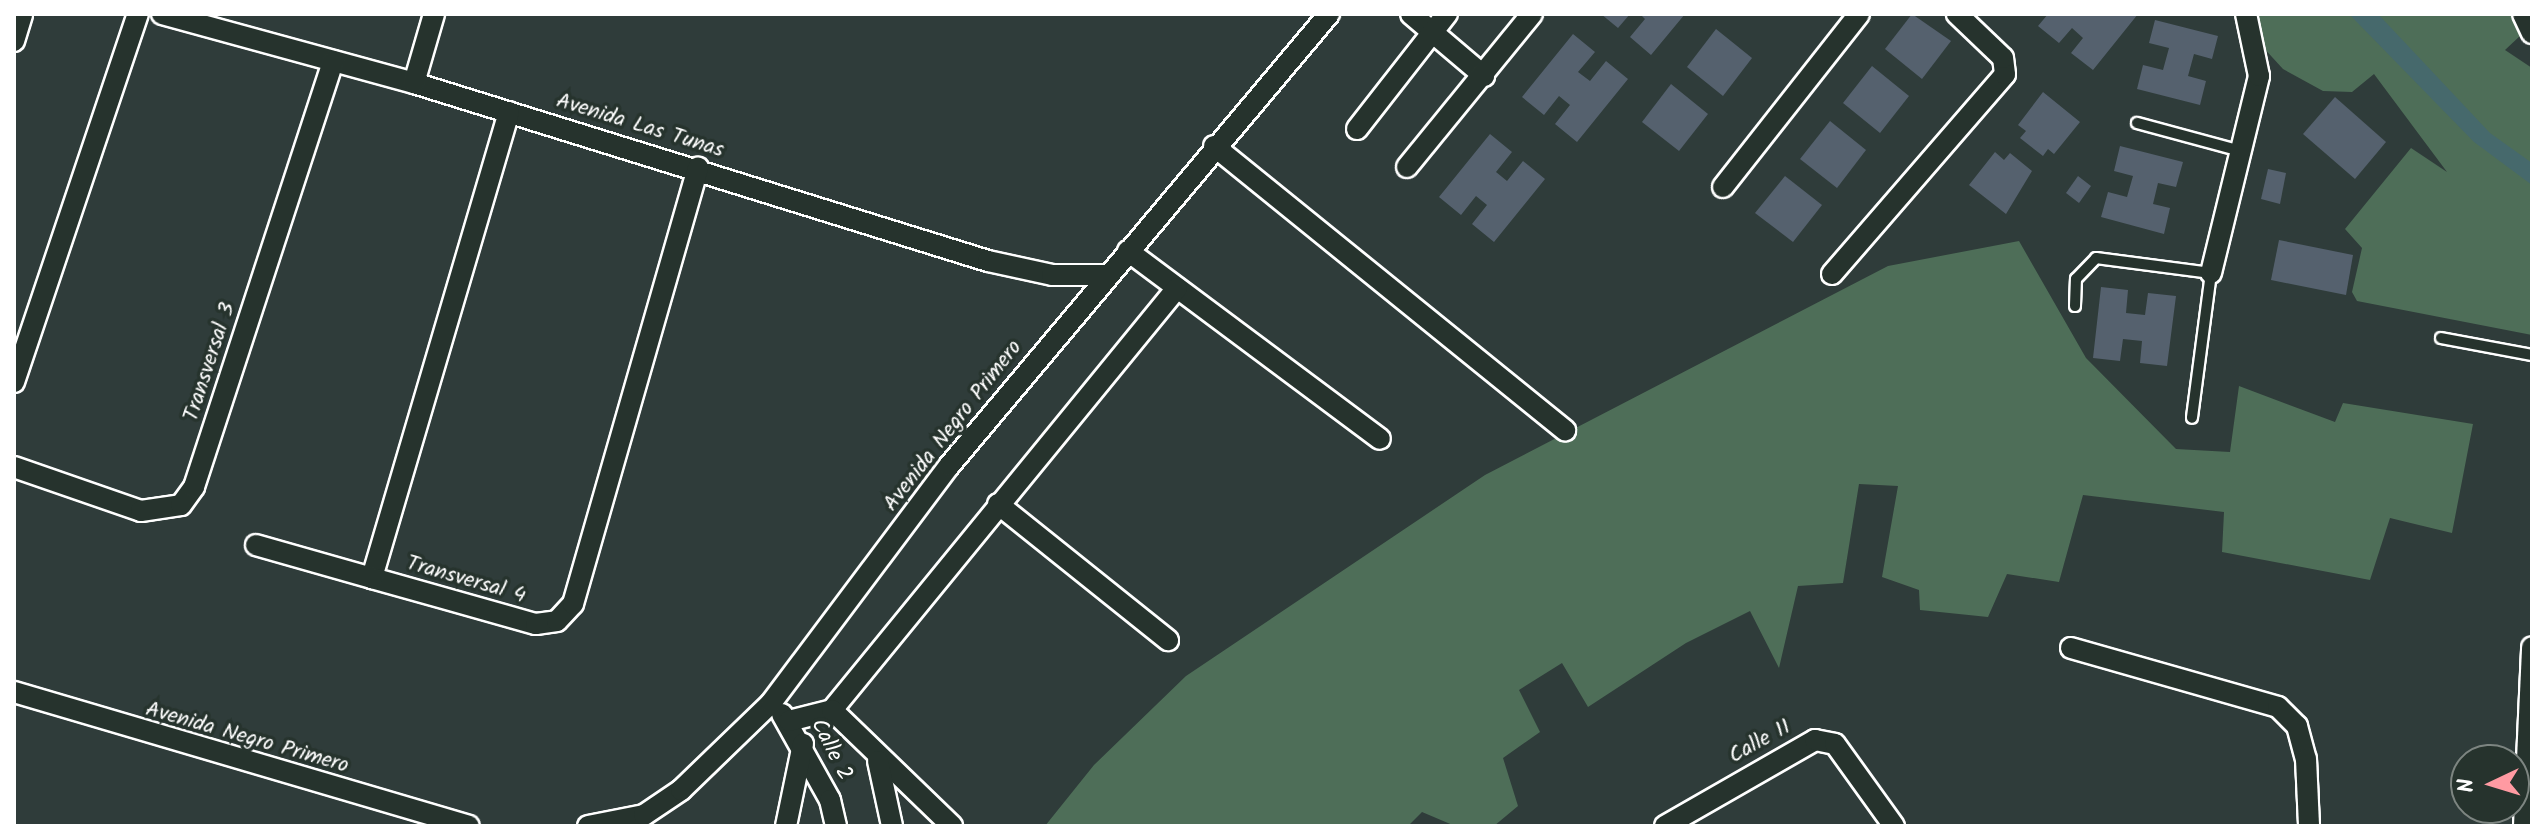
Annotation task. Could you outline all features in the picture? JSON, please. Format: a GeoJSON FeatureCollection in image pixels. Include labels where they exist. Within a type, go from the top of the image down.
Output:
{"type":"FeatureCollection","features":[{"type":"Feature","properties":{"kind":"street"},"geometry":{"type":"LineString","coordinates":[[14,41],[22,14]]}},
{"type":"Feature","properties":{"kind":"street"},"geometry":{"type":"LineString","coordinates":[[14,382],[138,14]]}},
{"type":"Feature","properties":{"kind":"street","name":"Avenida Las Tunas"},"geometry":{"type":"LineString","coordinates":[[162,14],[414,83],[698,168],[988,261],[1052,275],[1105,275]]}},
{"type":"Feature","properties":{"kind":"street"},"geometry":{"type":"LineString","coordinates":[[414,83],[434,14]]}},
{"type":"Feature","properties":{"kind":"street","name":"Avenida Negro Primero"},"geometry":{"type":"LineString","coordinates":[[588,826],[644,815],[681,790],[771,703],[949,466],[1105,275],[1329,14]]}},
{"type":"Feature","properties":{"kind":"street"},"geometry":{"type":"LineString","coordinates":[[1411,14],[1484,76]]}},
{"type":"Feature","properties":{"kind":"street"},"geometry":{"type":"LineString","coordinates":[[1357,129],[1447,14]]}},
{"type":"Feature","properties":{"kind":"street"},"geometry":{"type":"LineString","coordinates":[[1407,167],[1532,14]]}},
{"type":"Feature","properties":{"kind":"street"},"geometry":{"type":"LineString","coordinates":[[1723,187],[1859,14]]}},
{"type":"Feature","properties":{"kind":"street"},"geometry":{"type":"LineString","coordinates":[[1832,274],[2005,74],[2003,58],[1957,14]]}},
{"type":"Feature","properties":{"kind":"street"},"geometry":{"type":"LineString","coordinates":[[2211,273],[2237,150],[2259,76],[2246,14]]}},
{"type":"Feature","properties":{"kind":"street"},"geometry":{"type":"LineString","coordinates":[[2523,14],[2532,33]]}},
{"type":"Feature","properties":{"kind":"street","name":"Transversal 3"},"geometry":{"type":"LineString","coordinates":[[14,467],[141,511],[181,505],[194,487],[333,61]]}},
{"type":"Feature","properties":{"kind":"street","name":"Transversal 4"},"geometry":{"type":"LineString","coordinates":[[509,112],[372,578],[536,624],[557,621],[573,604],[698,168]]}},
{"type":"Feature","properties":{"kind":"street"},"geometry":{"type":"LineString","coordinates":[[1214,146],[1565,430]]}},
{"type":"Feature","properties":{"kind":"street"},"geometry":{"type":"LineString","coordinates":[[1128,251],[1380,439]]}},
{"type":"Feature","properties":{"kind":"street"},"geometry":{"type":"LineString","coordinates":[[789,721],[832,710],[1177,288]]}},
{"type":"Feature","properties":{"kind":"street"},"geometry":{"type":"LineString","coordinates":[[998,504],[1168,640]]}},
{"type":"Feature","properties":{"kind":"street"},"geometry":{"type":"LineString","coordinates":[[256,545],[372,578]]}},
{"type":"Feature","properties":{"kind":"street"},"geometry":{"type":"LineString","coordinates":[[2524,826],[2532,647]]}},
{"type":"Feature","properties":{"kind":"street"},"geometry":{"type":"LineString","coordinates":[[2071,648],[2278,707],[2297,726],[2306,759],[2309,826]]}},
{"type":"Feature","properties":{"kind":"street","name":"Avenida Negro Primero"},"geometry":{"type":"LineString","coordinates":[[14,692],[469,826]]}},
{"type":"Feature","properties":{"kind":"street","name":"Calle 2"},"geometry":{"type":"LineString","coordinates":[[771,703],[789,721],[803,744],[836,826]]}},
{"type":"Feature","properties":{"kind":"street"},"geometry":{"type":"LineString","coordinates":[[832,710],[878,761],[952,826]]}},
{"type":"Feature","properties":{"kind":"street","name":"Calle 11"},"geometry":{"type":"LineString","coordinates":[[1665,826],[1815,740],[1835,744],[1894,826]]}},
{"type":"Feature","properties":{"kind":"street"},"geometry":{"type":"LineString","coordinates":[[786,826],[803,744]]}},
{"type":"Feature","properties":{"kind":"street"},"geometry":{"type":"LineString","coordinates":[[878,761],[892,826]]}},
{"type":"Feature","properties":{"kind":"lane"},"geometry":{"type":"LineString","coordinates":[[2137,123],[2237,150]]}},
{"type":"Feature","properties":{"kind":"lane"},"geometry":{"type":"LineString","coordinates":[[2075,306],[2076,279],[2096,258],[2211,273],[2192,418]]}},
{"type":"Feature","properties":{"kind":"lane"},"geometry":{"type":"LineString","coordinates":[[2441,338],[2532,355]]}},
{"type":"Feature","properties":{"kind":"green space"},"geometry":{"type":"Polygon","coordinates":[[[2244,14],[2513,14],[2521,35],[2505,50],[2532,68],[2532,335],[2357,301],[2352,292],[2362,248],[2345,229],[2411,148],[2447,172],[2374,74],[2352,92],[2323,91],[2283,69],[2250,33],[2244,14]]]}},
{"type":"Feature","properties":{"kind":"green space"},"geometry":{"type":"Polygon","coordinates":[[[2019,241],[2086,358],[2176,449],[2230,452],[2239,386],[2335,422],[2343,403],[2473,424],[2452,533],[2390,518],[2370,580],[2222,552],[2224,512],[2083,495],[2059,582],[2007,574],[1988,617],[1920,610],[1919,590],[1882,577],[1898,486],[1859,484],[1843,583],[1798,586],[1779,668],[1750,611],[1686,643],[1588,707],[1562,663],[1519,690],[1540,732],[1503,758],[1518,806],[1494,826],[1455,826],[1422,812],[1408,826],[1045,826],[1094,765],[1186,676],[1485,475],[1888,266],[2019,241]]]}},
{"type":"Feature","properties":{"kind":"water"},"geometry":{"type":"Polygon","coordinates":[[[2349,14],[2378,14],[2490,133],[2532,163],[2532,185],[2474,142],[2349,14]]]}},
{"type":"Feature","properties":{"kind":"building"},"geometry":{"type":"Polygon","coordinates":[[[1601,14],[1630,14],[1618,28],[1601,14]]]}},
{"type":"Feature","properties":{"kind":"building"},"geometry":{"type":"Polygon","coordinates":[[[1640,14],[1685,14],[1651,55],[1630,37],[1645,19],[1640,14]]]}},
{"type":"Feature","properties":{"kind":"building"},"geometry":{"type":"Polygon","coordinates":[[[1912,14],[1951,41],[1922,79],[1885,49],[1912,14]]]}},
{"type":"Feature","properties":{"kind":"building"},"geometry":{"type":"Polygon","coordinates":[[[2048,14],[2138,14],[2093,70],[2071,53],[2083,38],[2072,28],[2059,43],[2038,26],[2048,14]]]}},
{"type":"Feature","properties":{"kind":"building"},"geometry":{"type":"Polygon","coordinates":[[[2155,20],[2218,36],[2212,59],[2194,54],[2188,76],[2206,81],[2200,105],[2137,89],[2143,65],[2163,70],[2169,48],[2149,43],[2155,20]]]}},
{"type":"Feature","properties":{"kind":"building"},"geometry":{"type":"Polygon","coordinates":[[[1716,29],[1752,58],[1723,96],[1687,67],[1716,29]]]}},
{"type":"Feature","properties":{"kind":"building"},"geometry":{"type":"Polygon","coordinates":[[[1573,34],[1595,52],[1578,72],[1590,81],[1606,61],[1628,79],[1577,142],[1555,124],[1570,105],[1559,96],[1544,115],[1522,97],[1573,34]]]}},
{"type":"Feature","properties":{"kind":"building"},"geometry":{"type":"Polygon","coordinates":[[[1872,66],[1909,96],[1880,133],[1843,103],[1872,66]]]}},
{"type":"Feature","properties":{"kind":"building"},"geometry":{"type":"Polygon","coordinates":[[[1671,84],[1708,114],[1679,151],[1642,122],[1671,84]]]}},
{"type":"Feature","properties":{"kind":"building"},"geometry":{"type":"Polygon","coordinates":[[[2043,92],[2080,122],[2054,154],[2048,149],[2043,156],[2020,138],[2026,131],[2018,125],[2043,92]]]}},
{"type":"Feature","properties":{"kind":"building"},"geometry":{"type":"Polygon","coordinates":[[[2335,97],[2386,142],[2355,179],[2303,134],[2335,97]]]}},
{"type":"Feature","properties":{"kind":"building"},"geometry":{"type":"Polygon","coordinates":[[[1830,121],[1866,150],[1837,188],[1800,159],[1830,121]]]}},
{"type":"Feature","properties":{"kind":"building"},"geometry":{"type":"Polygon","coordinates":[[[1490,134],[1512,152],[1496,172],[1507,181],[1523,161],[1545,179],[1494,242],[1472,224],[1487,205],[1476,196],[1461,215],[1439,197],[1490,134]]]}},
{"type":"Feature","properties":{"kind":"building"},"geometry":{"type":"Polygon","coordinates":[[[2120,146],[2183,162],[2176,187],[2158,183],[2153,204],[2170,208],[2164,234],[2101,217],[2108,192],[2127,197],[2133,176],[2114,171],[2120,146]]]}},
{"type":"Feature","properties":{"kind":"building"},"geometry":{"type":"Polygon","coordinates":[[[1995,152],[2004,160],[2010,153],[2032,171],[2006,214],[1969,185],[1995,152]]]}},
{"type":"Feature","properties":{"kind":"building"},"geometry":{"type":"Polygon","coordinates":[[[2268,169],[2286,173],[2280,204],[2261,199],[2268,169]]]}},
{"type":"Feature","properties":{"kind":"building"},"geometry":{"type":"Polygon","coordinates":[[[1785,176],[1822,205],[1793,242],[1755,213],[1785,176]]]}},
{"type":"Feature","properties":{"kind":"building"},"geometry":{"type":"Polygon","coordinates":[[[2078,176],[2091,186],[2079,203],[2066,193],[2078,176]]]}},
{"type":"Feature","properties":{"kind":"building"},"geometry":{"type":"Polygon","coordinates":[[[2279,240],[2353,255],[2346,295],[2271,280],[2279,240]]]}},
{"type":"Feature","properties":{"kind":"building"},"geometry":{"type":"Polygon","coordinates":[[[2101,287],[2128,290],[2126,313],[2145,315],[2148,293],[2176,296],[2167,366],[2140,363],[2142,341],[2123,339],[2120,361],[2093,358],[2101,287]]]}}]}
